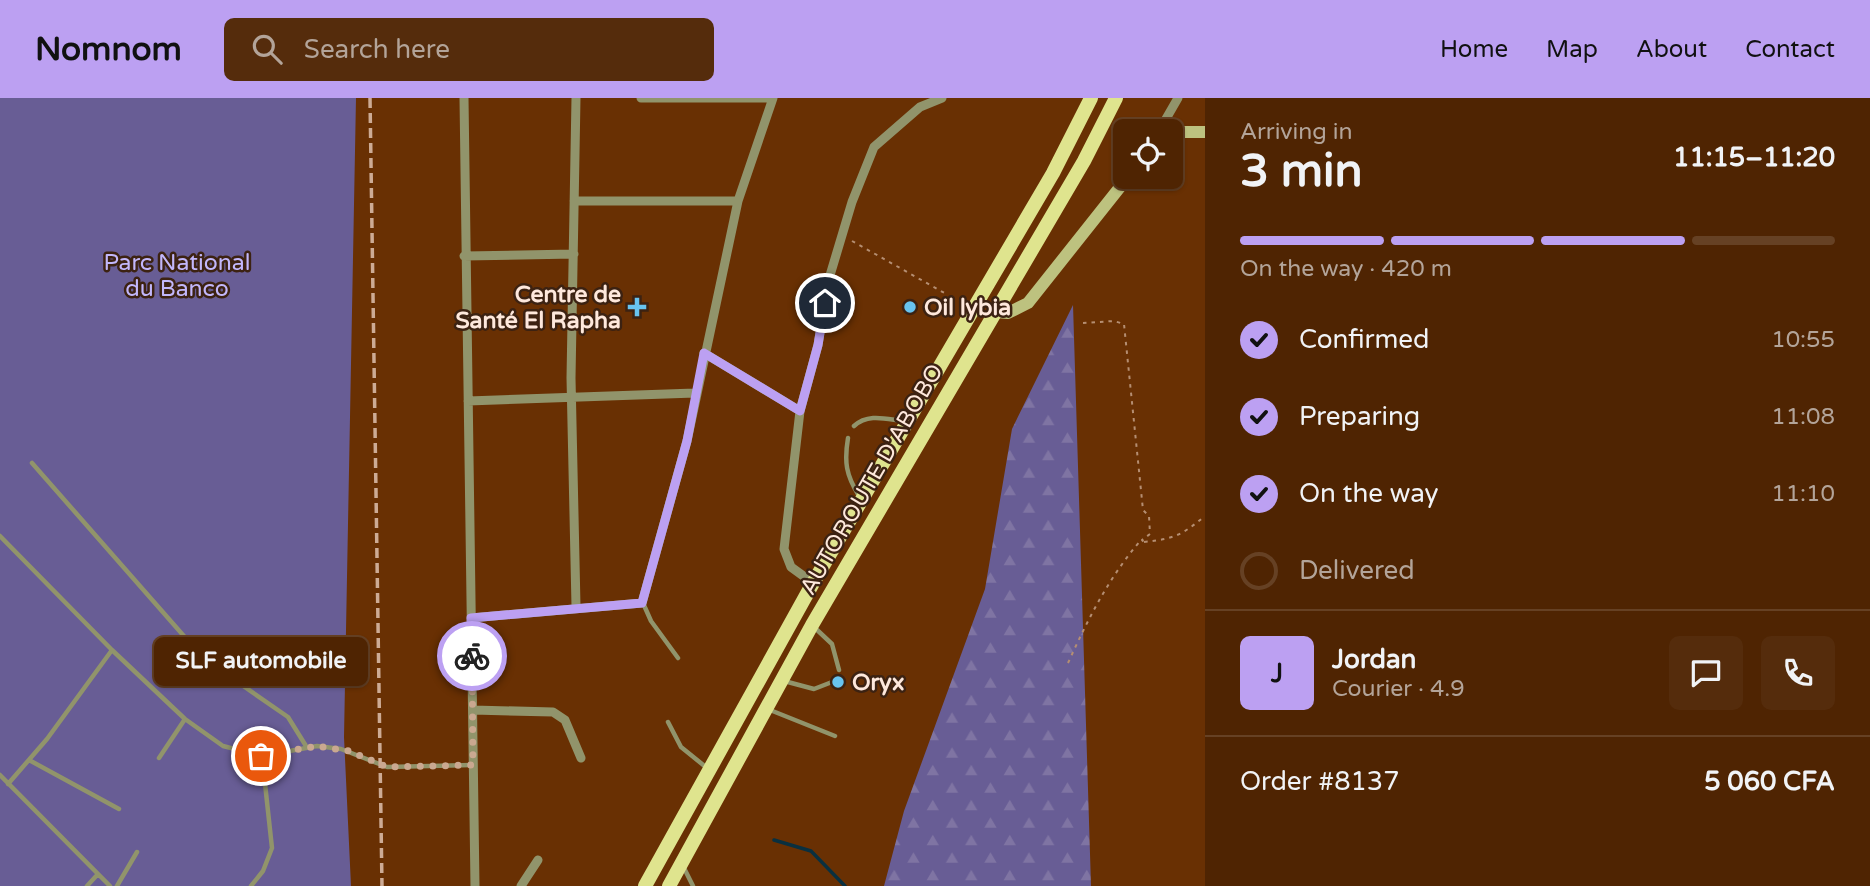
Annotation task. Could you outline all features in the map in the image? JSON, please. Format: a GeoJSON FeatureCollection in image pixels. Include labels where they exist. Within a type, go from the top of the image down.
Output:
{"type":"FeatureCollection","features":[{"type":"Feature","properties":{"kind":"main road"},"geometry":{"type":"LineString","coordinates":[[645,886],[813,583],[1054,173],[1091,98]]}},
{"type":"Feature","properties":{"kind":"main road","name":"AUTOROUTE D'ABOBO"},"geometry":{"type":"LineString","coordinates":[[669,886],[812,625],[1084,161],[1116,98]]}},
{"type":"Feature","properties":{"kind":"main road"},"geometry":{"type":"LineString","coordinates":[[1183,132],[1205,132]]}},
{"type":"Feature","properties":{"kind":"main road"},"geometry":{"type":"LineString","coordinates":[[996,312],[1008,313],[1028,303],[1118,189]]}},
{"type":"Feature","properties":{"kind":"street"},"geometry":{"type":"LineString","coordinates":[[464,98],[464,256],[475,886]]}},
{"type":"Feature","properties":{"kind":"street"},"geometry":{"type":"LineString","coordinates":[[576,98],[573,396],[576,606]]}},
{"type":"Feature","properties":{"kind":"street"},"geometry":{"type":"LineString","coordinates":[[471,618],[576,606],[642,603],[687,441],[695,393],[738,201],[773,98],[642,98]]}},
{"type":"Feature","properties":{"kind":"street"},"geometry":{"type":"LineString","coordinates":[[813,583],[790,567],[784,549],[800,411],[842,236],[874,147],[920,107],[942,98]]}},
{"type":"Feature","properties":{"kind":"street"},"geometry":{"type":"LineString","coordinates":[[1166,119],[1178,98]]}},
{"type":"Feature","properties":{"kind":"street"},"geometry":{"type":"LineString","coordinates":[[574,201],[738,201]]}},
{"type":"Feature","properties":{"kind":"street"},"geometry":{"type":"LineString","coordinates":[[464,256],[574,254]]}},
{"type":"Feature","properties":{"kind":"street"},"geometry":{"type":"LineString","coordinates":[[704,353],[800,411]]}},
{"type":"Feature","properties":{"kind":"street"},"geometry":{"type":"LineString","coordinates":[[468,401],[695,393]]}},
{"type":"Feature","properties":{"kind":"street"},"geometry":{"type":"LineString","coordinates":[[473,710],[553,712],[565,720],[581,758]]}},
{"type":"Feature","properties":{"kind":"street"},"geometry":{"type":"LineString","coordinates":[[521,886],[538,860]]}},
{"type":"Feature","properties":{"kind":"lane"},"geometry":{"type":"LineString","coordinates":[[854,426],[861,419],[872,418],[907,422]]}},
{"type":"Feature","properties":{"kind":"lane"},"geometry":{"type":"LineString","coordinates":[[848,438],[845,460],[847,478],[861,500]]}},
{"type":"Feature","properties":{"kind":"lane"},"geometry":{"type":"LineString","coordinates":[[32,463],[190,643],[210,663],[288,717],[306,746]]}},
{"type":"Feature","properties":{"kind":"lane"},"geometry":{"type":"LineString","coordinates":[[0,536],[112,650],[185,719],[223,746],[261,756],[306,746],[341,749],[387,767],[473,765]]}},
{"type":"Feature","properties":{"kind":"lane"},"geometry":{"type":"LineString","coordinates":[[642,603],[651,621],[678,658]]}},
{"type":"Feature","properties":{"kind":"lane"},"geometry":{"type":"LineString","coordinates":[[812,625],[832,644],[839,670]]}},
{"type":"Feature","properties":{"kind":"lane"},"geometry":{"type":"LineString","coordinates":[[8,784],[112,650]]}},
{"type":"Feature","properties":{"kind":"lane"},"geometry":{"type":"LineString","coordinates":[[781,681],[814,690],[832,682]]}},
{"type":"Feature","properties":{"kind":"lane"},"geometry":{"type":"LineString","coordinates":[[766,709],[835,736]]}},
{"type":"Feature","properties":{"kind":"lane"},"geometry":{"type":"LineString","coordinates":[[159,758],[185,719]]}},
{"type":"Feature","properties":{"kind":"lane"},"geometry":{"type":"LineString","coordinates":[[668,722],[681,747],[708,769]]}},
{"type":"Feature","properties":{"kind":"lane"},"geometry":{"type":"LineString","coordinates":[[250,886],[263,871],[272,848],[261,756]]}},
{"type":"Feature","properties":{"kind":"lane"},"geometry":{"type":"LineString","coordinates":[[29,760],[119,809]]}},
{"type":"Feature","properties":{"kind":"lane"},"geometry":{"type":"LineString","coordinates":[[0,775],[110,886]]}},
{"type":"Feature","properties":{"kind":"lane"},"geometry":{"type":"LineString","coordinates":[[117,886],[137,852]]}},
{"type":"Feature","properties":{"kind":"lane"},"geometry":{"type":"LineString","coordinates":[[682,862],[692,886]]}},
{"type":"Feature","properties":{"kind":"lane"},"geometry":{"type":"LineString","coordinates":[[87,886],[98,874]]}},
{"type":"Feature","properties":{"kind":"path"},"geometry":{"type":"LineString","coordinates":[[842,236],[948,295]]}},
{"type":"Feature","properties":{"kind":"path"},"geometry":{"type":"LineString","coordinates":[[1068,663],[1100,597],[1120,565],[1150,534],[1149,516],[1143,510],[1124,324],[1114,321],[1083,323]]}},
{"type":"Feature","properties":{"kind":"path"},"geometry":{"type":"LineString","coordinates":[[1142,540],[1165,541],[1184,534],[1205,516]]}},
{"type":"Feature","properties":{"kind":"green space","name":"Parc National du Banco"},"geometry":{"type":"Polygon","coordinates":[[[0,98],[356,98],[344,737],[351,886],[0,886],[0,98]]]}},
{"type":"Feature","properties":{"kind":"green space"},"geometry":{"type":"Polygon","coordinates":[[[1073,305],[1091,886],[884,886],[904,811],[985,589],[1012,429],[1073,305]]]}},
{"type":"Feature","properties":{"kind":"waterway"},"geometry":{"type":"LineString","coordinates":[[774,840],[811,851],[845,886]]}},
{"type":"Feature","properties":{"kind":"railway"},"geometry":{"type":"LineString","coordinates":[[370,98],[382,886]]}},
{"type":"Feature","properties":{"kind":"way so far"},"geometry":{"type":"LineString","coordinates":[[261,756],[317,746],[349,751],[387,767],[473,765],[472,656]]}},
{"type":"Feature","properties":{"kind":"place","name":"Centre de Santé El Rapha"},"geometry":{"type":"Point","coordinates":[637,307]}},
{"type":"Feature","properties":{"kind":"place","name":"Oil lybia"},"geometry":{"type":"Point","coordinates":[910,307]}},
{"type":"Feature","properties":{"kind":"place","name":"Oryx"},"geometry":{"type":"Point","coordinates":[838,682]}},
{"type":"Feature","properties":{"kind":"place","name":"SLF automobile"},"geometry":{"type":"Point","coordinates":[261,756]}},
{"type":"Feature","properties":{"kind":"route"},"geometry":{"type":"LineString","coordinates":[[472,656],[471,618],[576,606],[642,603],[687,441],[704,353],[800,411],[818,345],[825,303]]}}]}
